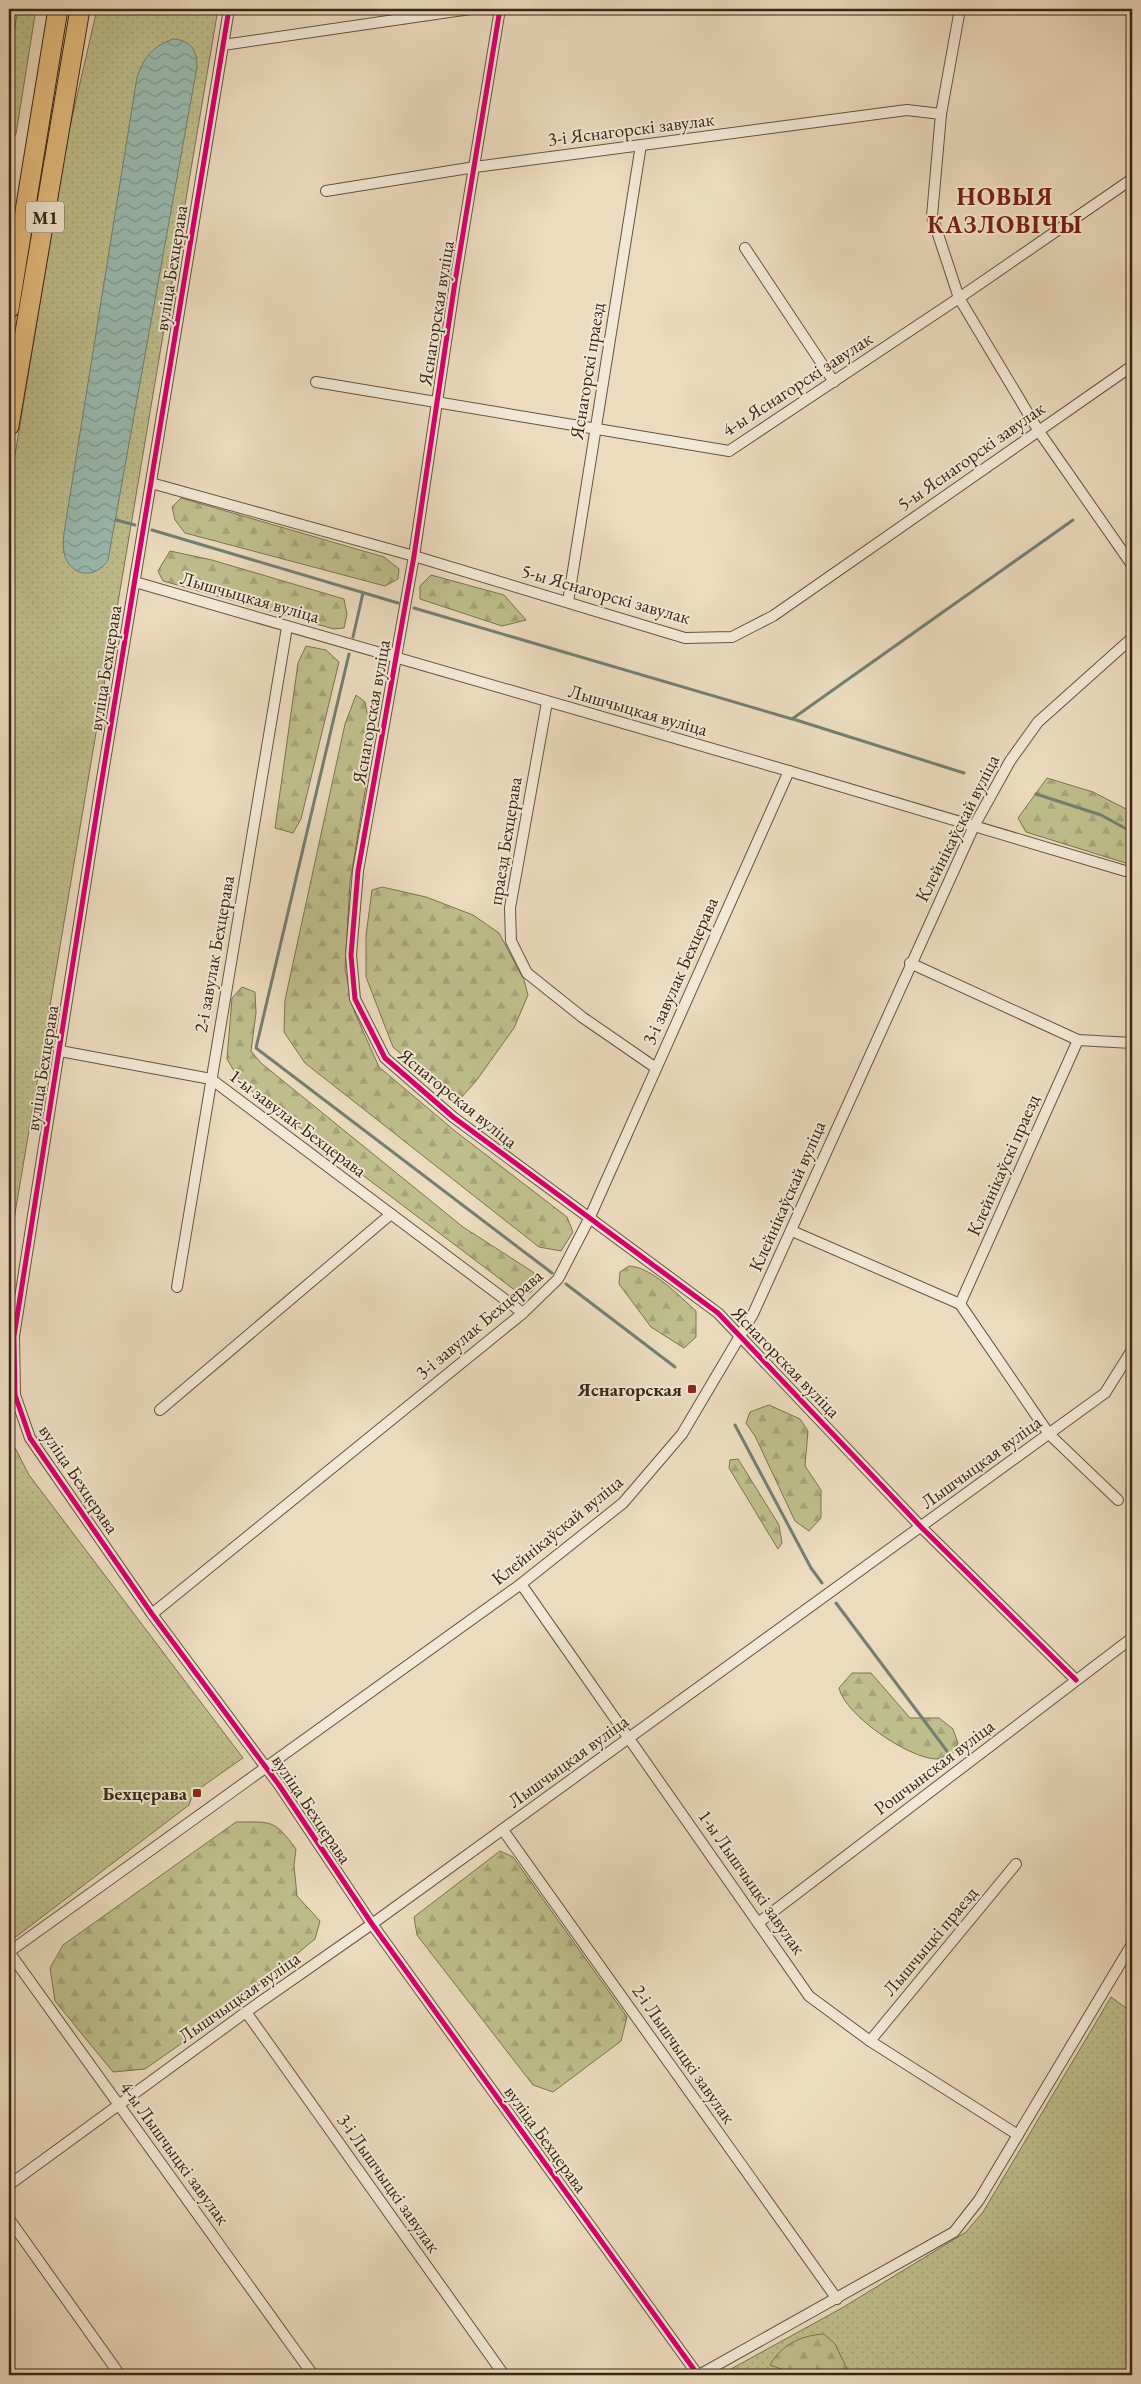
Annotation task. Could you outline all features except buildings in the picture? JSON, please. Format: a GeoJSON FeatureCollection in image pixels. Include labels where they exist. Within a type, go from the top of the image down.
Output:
{"type":"FeatureCollection","features":[{"type":"Feature","properties":{"kind":"highway","name":"М1"},"geometry":{"type":"LineString","coordinates":[[9,309],[58,9]]}},
{"type":"Feature","properties":{"kind":"highway","name":"М1"},"geometry":{"type":"LineString","coordinates":[[9,426],[80,9]]}},
{"type":"Feature","properties":{"kind":"street","name":"вуліца Бехцерава"},"geometry":{"type":"LineString","coordinates":[[229,9],[14,1336],[14,1395],[30,1438],[152,1614],[265,1767],[372,1924],[699,2375]]}},
{"type":"Feature","properties":{"kind":"street"},"geometry":{"type":"LineString","coordinates":[[223,45],[470,9]]}},
{"type":"Feature","properties":{"kind":"street","name":"Яснагорская вуліца"},"geometry":{"type":"LineString","coordinates":[[500,9],[455,282],[414,556],[358,871],[351,955],[355,999],[385,1058],[453,1117],[718,1313],[922,1528],[1076,1680]]}},
{"type":"Feature","properties":{"kind":"street"},"geometry":{"type":"LineString","coordinates":[[960,9],[941,114],[932,216],[959,298],[1038,430],[1132,565]]}},
{"type":"Feature","properties":{"kind":"street","name":"3-і Яснагорскі завулак"},"geometry":{"type":"LineString","coordinates":[[326,191],[475,167],[907,110],[941,114]]}},
{"type":"Feature","properties":{"kind":"street","name":"Яснагорскі праезд"},"geometry":{"type":"LineString","coordinates":[[568,602],[641,145]]}},
{"type":"Feature","properties":{"kind":"street","name":"4-ы Яснагорскі завулак"},"geometry":{"type":"LineString","coordinates":[[316,382],[729,451],[959,298],[1132,179]]}},
{"type":"Feature","properties":{"kind":"street"},"geometry":{"type":"LineString","coordinates":[[745,248],[834,382]]}},
{"type":"Feature","properties":{"kind":"street","name":"5-ы Яснагорскі завулак"},"geometry":{"type":"LineString","coordinates":[[151,483],[414,556],[685,638],[732,637],[773,616],[1132,366]]}},
{"type":"Feature","properties":{"kind":"street","name":"Лышчыцкая вуліца"},"geometry":{"type":"LineString","coordinates":[[135,582],[395,659],[789,771],[1132,873]]}},
{"type":"Feature","properties":{"kind":"street","name":"2-і завулак Бехцерава"},"geometry":{"type":"LineString","coordinates":[[176,1287],[287,627]]}},
{"type":"Feature","properties":{"kind":"street","name":"Клейнікаўскай вуліца"},"geometry":{"type":"LineString","coordinates":[[9,1952],[522,1584],[623,1503],[682,1434],[741,1336],[792,1231],[910,963],[974,826],[1010,761],[1038,722],[1132,638]]}},
{"type":"Feature","properties":{"kind":"street","name":"праезд Бехцерава"},"geometry":{"type":"LineString","coordinates":[[547,702],[510,908],[511,941],[527,973],[582,1016],[656,1068]]}},
{"type":"Feature","properties":{"kind":"street","name":"3-і завулак Бехцерава"},"geometry":{"type":"LineString","coordinates":[[152,1614],[523,1314],[558,1279],[589,1219],[789,771]]}},
{"type":"Feature","properties":{"kind":"street"},"geometry":{"type":"LineString","coordinates":[[910,963],[1078,1040],[1132,1043]]}},
{"type":"Feature","properties":{"kind":"street","name":"Клейнікаўскі праезд"},"geometry":{"type":"LineString","coordinates":[[960,1304],[1078,1040]]}},
{"type":"Feature","properties":{"kind":"street","name":"1-ы завулак Бехцерава"},"geometry":{"type":"LineString","coordinates":[[60,1051],[211,1079],[523,1314]]}},
{"type":"Feature","properties":{"kind":"street"},"geometry":{"type":"LineString","coordinates":[[160,1410],[391,1214]]}},
{"type":"Feature","properties":{"kind":"street"},"geometry":{"type":"LineString","coordinates":[[792,1231],[960,1304],[1049,1434],[1118,1500]]}},
{"type":"Feature","properties":{"kind":"street","name":"Лышчыцкая вуліца"},"geometry":{"type":"LineString","coordinates":[[9,2185],[246,2012],[372,1924],[922,1528],[1105,1393],[1132,1350]]}},
{"type":"Feature","properties":{"kind":"street","name":"1-ы Лышчыцкі завулак"},"geometry":{"type":"LineString","coordinates":[[522,1584],[809,1996],[870,2041],[1018,2135]]}},
{"type":"Feature","properties":{"kind":"street","name":"Рошчынская вуліца"},"geometry":{"type":"LineString","coordinates":[[758,1923],[1132,1638]]}},
{"type":"Feature","properties":{"kind":"street","name":"2-і Лышчыцкі завулак"},"geometry":{"type":"LineString","coordinates":[[503,1830],[838,2299]]}},
{"type":"Feature","properties":{"kind":"street","name":"Лышчыцкі праезд"},"geometry":{"type":"LineString","coordinates":[[870,2041],[1016,1864]]}},
{"type":"Feature","properties":{"kind":"street"},"geometry":{"type":"LineString","coordinates":[[699,2375],[838,2299],[954,2232],[979,2200],[1132,1944]]}},
{"type":"Feature","properties":{"kind":"street","name":"4-ы Лышчыцкі завулак"},"geometry":{"type":"LineString","coordinates":[[9,1952],[313,2375]]}},
{"type":"Feature","properties":{"kind":"street","name":"3-і Лышчыцкі завулак"},"geometry":{"type":"LineString","coordinates":[[246,2012],[504,2375]]}},
{"type":"Feature","properties":{"kind":"street"},"geometry":{"type":"LineString","coordinates":[[9,2219],[120,2375]]}},
{"type":"Feature","properties":{"kind":"green space"},"geometry":{"type":"Polygon","coordinates":[[[18,9],[36,9],[16,134],[9,143],[9,61],[18,9]]]}},
{"type":"Feature","properties":{"kind":"green space"},"geometry":{"type":"Polygon","coordinates":[[[97,9],[218,9],[9,1249],[9,492],[66,144],[97,9]]]}},
{"type":"Feature","properties":{"kind":"green space"},"geometry":{"type":"Polygon","coordinates":[[[181,498],[384,557],[399,569],[398,579],[385,586],[185,533],[175,520],[172,507],[181,498]]]}},
{"type":"Feature","properties":{"kind":"green space"},"geometry":{"type":"Polygon","coordinates":[[[170,551],[212,560],[344,599],[347,614],[344,628],[334,629],[163,581],[158,571],[170,551]]]}},
{"type":"Feature","properties":{"kind":"green space"},"geometry":{"type":"Polygon","coordinates":[[[431,575],[504,595],[526,620],[502,626],[420,599],[420,586],[431,575]]]}},
{"type":"Feature","properties":{"kind":"green space"},"geometry":{"type":"Polygon","coordinates":[[[306,646],[326,650],[339,662],[301,819],[293,833],[275,828],[298,663],[306,646]]]}},
{"type":"Feature","properties":{"kind":"green space"},"geometry":{"type":"Polygon","coordinates":[[[356,695],[365,702],[373,743],[350,882],[345,969],[355,1013],[379,1067],[455,1131],[567,1217],[573,1232],[561,1251],[539,1247],[305,1063],[284,1032],[285,1000],[345,724],[356,695]]]}},
{"type":"Feature","properties":{"kind":"green space"},"geometry":{"type":"Polygon","coordinates":[[[1047,778],[1093,792],[1132,812],[1132,865],[1026,832],[1018,818],[1047,778]]]}},
{"type":"Feature","properties":{"kind":"green space"},"geometry":{"type":"Polygon","coordinates":[[[382,887],[426,897],[473,915],[499,933],[524,980],[528,995],[514,1028],[476,1081],[460,1099],[449,1096],[393,1047],[366,977],[366,935],[372,890],[382,887]]]}},
{"type":"Feature","properties":{"kind":"green space"},"geometry":{"type":"Polygon","coordinates":[[[242,987],[255,992],[256,1013],[251,1051],[261,1063],[463,1227],[533,1272],[540,1282],[530,1293],[516,1291],[242,1084],[227,1059],[232,998],[242,987]]]}},
{"type":"Feature","properties":{"kind":"green space"},"geometry":{"type":"Polygon","coordinates":[[[629,1266],[647,1271],[656,1277],[696,1311],[696,1337],[684,1348],[651,1327],[619,1284],[620,1272],[629,1266]]]}},
{"type":"Feature","properties":{"kind":"green space"},"geometry":{"type":"Polygon","coordinates":[[[769,1405],[800,1419],[808,1431],[805,1466],[821,1490],[821,1518],[809,1531],[795,1521],[755,1436],[746,1423],[750,1412],[769,1405]]]}},
{"type":"Feature","properties":{"kind":"green space"},"geometry":{"type":"Polygon","coordinates":[[[9,1436],[29,1475],[243,1758],[193,1793],[189,1805],[9,1942],[9,1436]]]}},
{"type":"Feature","properties":{"kind":"green space"},"geometry":{"type":"Polygon","coordinates":[[[738,1459],[779,1525],[782,1543],[778,1549],[729,1468],[730,1460],[738,1459]]]}},
{"type":"Feature","properties":{"kind":"green space"},"geometry":{"type":"Polygon","coordinates":[[[852,1673],[871,1673],[910,1718],[939,1718],[953,1729],[958,1743],[954,1752],[938,1759],[924,1757],[879,1733],[853,1710],[844,1699],[839,1688],[852,1673]]]}},
{"type":"Feature","properties":{"kind":"green space"},"geometry":{"type":"Polygon","coordinates":[[[236,1822],[271,1824],[282,1832],[296,1849],[294,1865],[297,1896],[320,1921],[315,1939],[225,2013],[145,2069],[113,2072],[55,2001],[50,1968],[63,1945],[236,1822]]]}},
{"type":"Feature","properties":{"kind":"green space"},"geometry":{"type":"Polygon","coordinates":[[[500,1851],[513,1857],[627,2017],[621,2041],[553,2092],[533,2085],[417,1935],[414,1917],[500,1851]]]}},
{"type":"Feature","properties":{"kind":"green space"},"geometry":{"type":"Polygon","coordinates":[[[1111,1997],[1126,2008],[1132,2009],[1132,2375],[720,2375],[842,2308],[966,2232],[983,2212],[1111,1997]]]}},
{"type":"Feature","properties":{"kind":"green space"},"geometry":{"type":"Polygon","coordinates":[[[824,2334],[835,2344],[850,2375],[798,2375],[770,2365],[780,2352],[793,2342],[808,2336],[824,2334]]]}},
{"type":"Feature","properties":{"kind":"water"},"geometry":{"type":"Polygon","coordinates":[[[173,39],[184,41],[192,47],[196,56],[197,67],[108,560],[100,569],[84,573],[74,569],[69,564],[65,557],[63,541],[137,77],[150,53],[160,45],[173,39]]]}},
{"type":"Feature","properties":{"kind":"waterway"},"geometry":{"type":"LineString","coordinates":[[116,520],[135,525]]}},
{"type":"Feature","properties":{"kind":"waterway"},"geometry":{"type":"LineString","coordinates":[[414,608],[792,719],[1073,520]]}},
{"type":"Feature","properties":{"kind":"waterway"},"geometry":{"type":"LineString","coordinates":[[152,530],[398,603]]}},
{"type":"Feature","properties":{"kind":"waterway"},"geometry":{"type":"LineString","coordinates":[[353,637],[363,593]]}},
{"type":"Feature","properties":{"kind":"waterway"},"geometry":{"type":"LineString","coordinates":[[349,654],[256,1048],[552,1273]]}},
{"type":"Feature","properties":{"kind":"waterway"},"geometry":{"type":"LineString","coordinates":[[793,719],[964,773]]}},
{"type":"Feature","properties":{"kind":"waterway"},"geometry":{"type":"LineString","coordinates":[[1036,794],[1101,815],[1132,832]]}},
{"type":"Feature","properties":{"kind":"waterway"},"geometry":{"type":"LineString","coordinates":[[566,1284],[675,1367]]}},
{"type":"Feature","properties":{"kind":"waterway"},"geometry":{"type":"LineString","coordinates":[[735,1425],[811,1568],[822,1583]]}},
{"type":"Feature","properties":{"kind":"waterway"},"geometry":{"type":"LineString","coordinates":[[836,1603],[947,1751]]}},
{"type":"Feature","properties":{"kind":"cycle path"},"geometry":{"type":"LineString","coordinates":[[229,9],[100,791],[14,1336],[15,1395],[30,1438],[152,1614],[279,1785],[372,1924],[698,2375]]}},
{"type":"Feature","properties":{"kind":"cycle path"},"geometry":{"type":"LineString","coordinates":[[500,9],[455,282],[414,556],[358,871],[351,955],[355,999],[385,1058],[453,1117],[718,1313],[922,1528],[1076,1680]]}},
{"type":"Feature","properties":{"kind":"place","name":"Яснагорская"},"geometry":{"type":"Point","coordinates":[692,1389]}},
{"type":"Feature","properties":{"kind":"place","name":"Бехцерава"},"geometry":{"type":"Point","coordinates":[197,1793]}},
{"type":"Feature","properties":{"kind":"district","name":"НОВЫЯ КАЗЛОВІЧЫ"},"geometry":{"type":"Point","coordinates":[1005,210]}}]}
